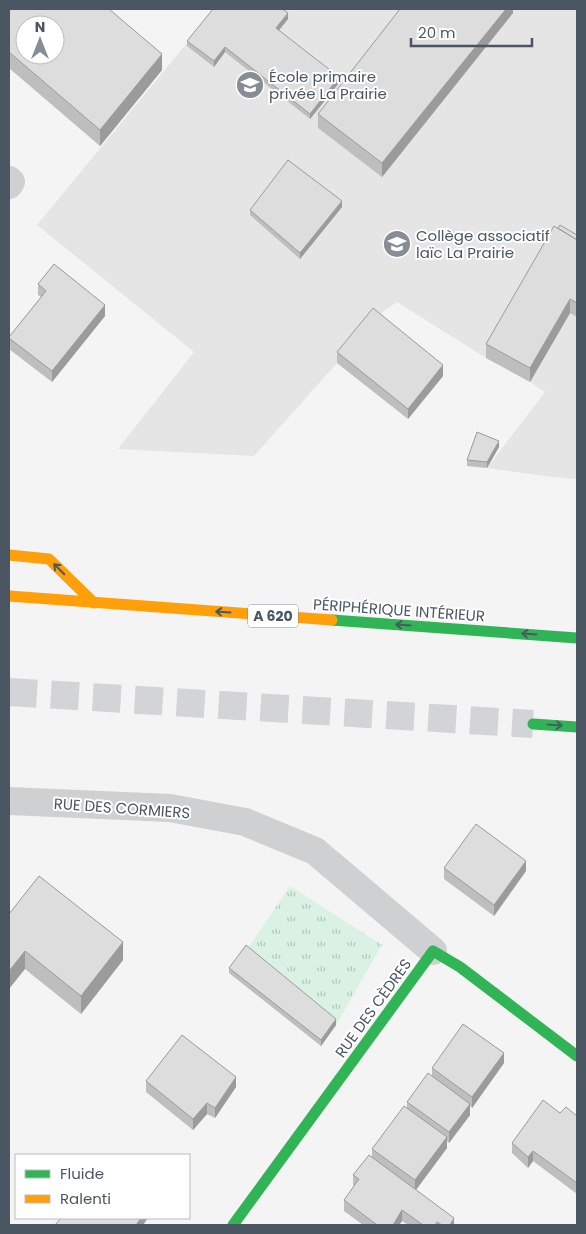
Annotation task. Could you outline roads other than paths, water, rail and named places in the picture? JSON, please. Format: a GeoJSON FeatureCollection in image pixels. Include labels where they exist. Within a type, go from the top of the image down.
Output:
{"type":"FeatureCollection","features":[{"type":"Feature","properties":{"kind":"main road"},"geometry":{"type":"LineString","coordinates":[[9,555],[49,559],[94,603]]}},
{"type":"Feature","properties":{"kind":"main road","name":"PÉRIPHÉRIQUE INTÉRIEUR"},"geometry":{"type":"LineString","coordinates":[[9,596],[577,638]]}},
{"type":"Feature","properties":{"kind":"main road"},"geometry":{"type":"LineString","coordinates":[[533,724],[577,727]]}},
{"type":"Feature","properties":{"kind":"main road"},"geometry":{"type":"LineString","coordinates":[[433,951],[460,967],[577,1056]]}},
{"type":"Feature","properties":{"kind":"main road","name":"RUE DES CÈDRES"},"geometry":{"type":"LineString","coordinates":[[232,1225],[433,951]]}},
{"type":"Feature","properties":{"kind":"street"},"geometry":{"type":"LineString","coordinates":[[9,180],[11,182],[9,185]]}},
{"type":"Feature","properties":{"kind":"street","name":"RUE DES CORMIERS"},"geometry":{"type":"LineString","coordinates":[[9,800],[170,808],[245,822],[314,851],[433,951]]}},
{"type":"Feature","properties":{"kind":"tunnel"},"geometry":{"type":"LineString","coordinates":[[9,692],[533,724]]}},
{"type":"Feature","properties":{"kind":"place","name":"École primaire privée La Prairie"},"geometry":{"type":"Point","coordinates":[250,85]}},
{"type":"Feature","properties":{"kind":"place","name":"Collège associatif laïc La Prairie"},"geometry":{"type":"Point","coordinates":[397,244]}}]}
